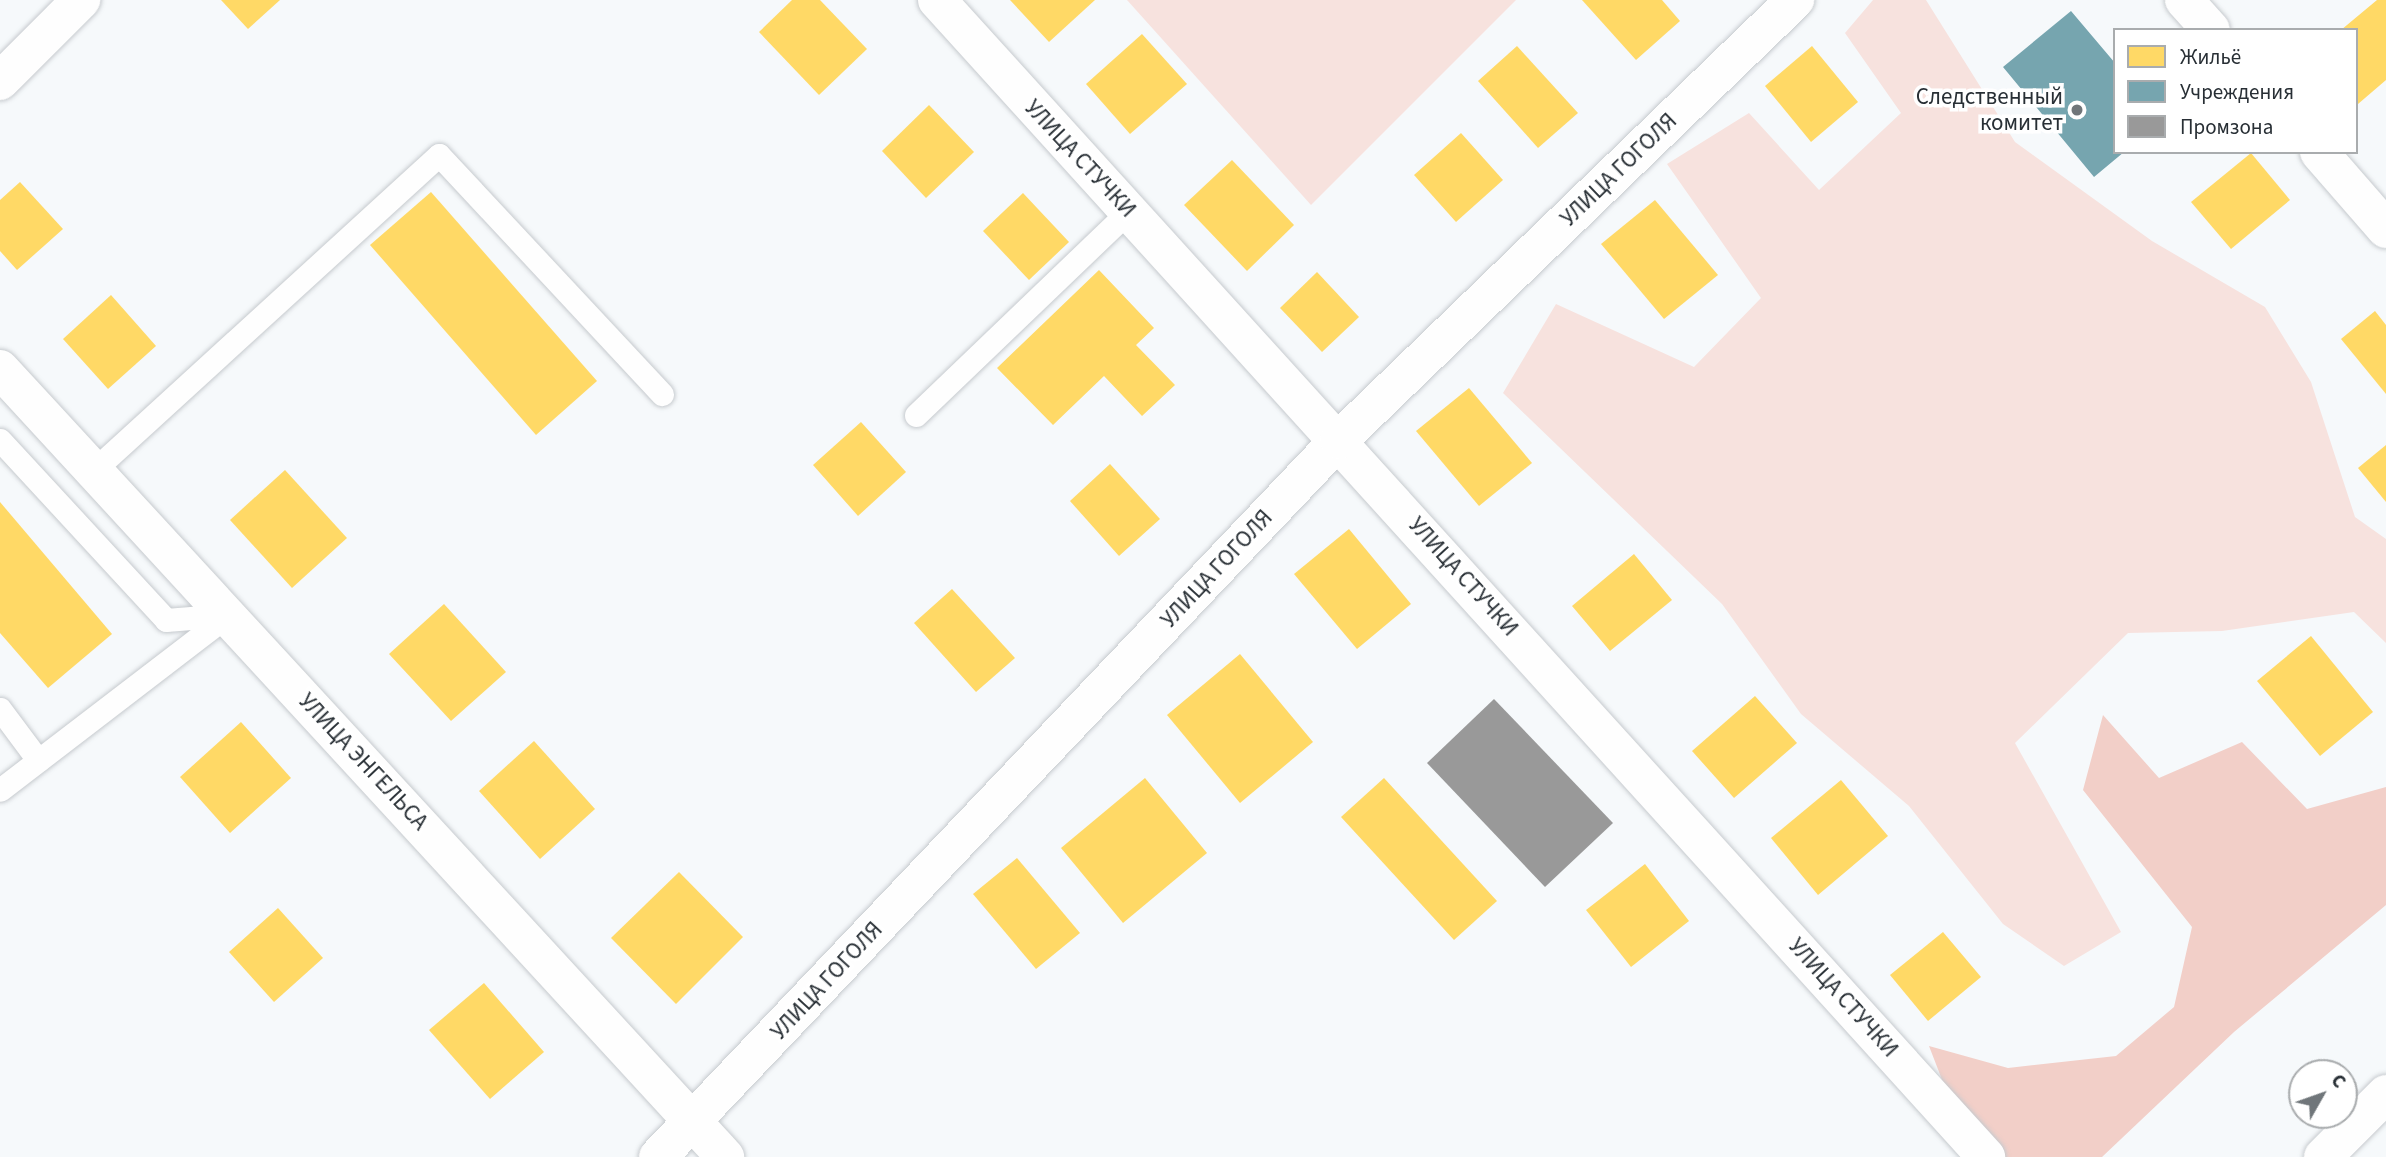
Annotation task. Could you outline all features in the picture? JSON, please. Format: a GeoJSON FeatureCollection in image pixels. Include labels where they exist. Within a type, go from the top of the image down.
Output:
{"type":"FeatureCollection","features":[{"type":"Feature","properties":{"kind":"street"},"geometry":{"type":"LineString","coordinates":[[0,80],[81,0]]}},
{"type":"Feature","properties":{"kind":"street","name":"УЛИЦА СТУЧКИ"},"geometry":{"type":"LineString","coordinates":[[937,0],[1339,440],[1986,1157]]}},
{"type":"Feature","properties":{"kind":"street","name":"УЛИЦА ГОГОЛЯ"},"geometry":{"type":"LineString","coordinates":[[658,1157],[1339,440],[1795,0]]}},
{"type":"Feature","properties":{"kind":"street"},"geometry":{"type":"LineString","coordinates":[[2184,0],[2209,28]]}},
{"type":"Feature","properties":{"kind":"street"},"geometry":{"type":"LineString","coordinates":[[2321,154],[2386,229]]}},
{"type":"Feature","properties":{"kind":"street","name":"УЛИЦА ЭНГЕЛЬСА"},"geometry":{"type":"LineString","coordinates":[[0,369],[725,1157]]}},
{"type":"Feature","properties":{"kind":"street"},"geometry":{"type":"LineString","coordinates":[[2323,1157],[2386,1094]]}},
{"type":"Feature","properties":{"kind":"lane"},"geometry":{"type":"LineString","coordinates":[[94,470],[439,155],[662,394]]}},
{"type":"Feature","properties":{"kind":"lane"},"geometry":{"type":"LineString","coordinates":[[916,415],[1128,212]]}},
{"type":"Feature","properties":{"kind":"lane"},"geometry":{"type":"LineString","coordinates":[[0,440],[166,620],[228,615]]}},
{"type":"Feature","properties":{"kind":"lane"},"geometry":{"type":"LineString","coordinates":[[0,790],[228,615]]}},
{"type":"Feature","properties":{"kind":"lane"},"geometry":{"type":"LineString","coordinates":[[0,709],[38,760]]}},
{"type":"Feature","properties":{"kind":"shaded area"},"geometry":{"type":"Polygon","coordinates":[[[1127,0],[1516,0],[1311,205],[1127,0]]]}},
{"type":"Feature","properties":{"kind":"shaded area"},"geometry":{"type":"Polygon","coordinates":[[[1873,0],[1926,0],[2015,142],[2152,241],[2265,307],[2311,382],[2355,517],[2386,539],[2386,643],[2354,612],[2222,631],[2128,633],[2015,743],[2121,932],[2064,966],[2003,924],[1909,806],[1801,714],[1722,604],[1503,393],[1556,304],[1694,367],[1761,298],[1667,164],[1749,113],[1819,190],[1901,113],[1845,33],[1873,0]]]}},
{"type":"Feature","properties":{"kind":"shaded area"},"geometry":{"type":"Polygon","coordinates":[[[2103,715],[2159,778],[2242,742],[2307,809],[2386,787],[2386,905],[2234,1032],[2102,1157],[2005,1157],[1961,1129],[1929,1046],[2008,1068],[2116,1056],[2174,1007],[2192,927],[2083,790],[2103,715]]]}},
{"type":"Feature","properties":{"kind":"building: Жильё"},"geometry":{"type":"Polygon","coordinates":[[[221,0],[280,0],[248,29],[221,0]]]}},
{"type":"Feature","properties":{"kind":"building: Жильё"},"geometry":{"type":"Polygon","coordinates":[[[792,0],[820,0],[867,49],[819,95],[759,32],[792,0]]]}},
{"type":"Feature","properties":{"kind":"building: Жильё"},"geometry":{"type":"Polygon","coordinates":[[[1010,0],[1095,0],[1049,42],[1010,0]]]}},
{"type":"Feature","properties":{"kind":"building: Жильё"},"geometry":{"type":"Polygon","coordinates":[[[1582,0],[1662,0],[1680,21],[1636,60],[1582,0]]]}},
{"type":"Feature","properties":{"kind":"building: Жильё"},"geometry":{"type":"Polygon","coordinates":[[[2377,0],[2386,0],[2386,80],[2358,104],[2358,28],[2343,28],[2377,0]]]}},
{"type":"Feature","properties":{"kind":"building: Жильё"},"geometry":{"type":"Polygon","coordinates":[[[1142,34],[1187,84],[1130,134],[1086,84],[1142,34]]]}},
{"type":"Feature","properties":{"kind":"building: Жильё"},"geometry":{"type":"Polygon","coordinates":[[[1517,46],[1578,113],[1538,148],[1478,81],[1517,46]]]}},
{"type":"Feature","properties":{"kind":"building: Жильё"},"geometry":{"type":"Polygon","coordinates":[[[1812,46],[1858,102],[1811,142],[1765,86],[1812,46]]]}},
{"type":"Feature","properties":{"kind":"building: Жильё"},"geometry":{"type":"Polygon","coordinates":[[[929,105],[974,152],[926,198],[882,151],[929,105]]]}},
{"type":"Feature","properties":{"kind":"building: Жильё"},"geometry":{"type":"Polygon","coordinates":[[[1461,133],[1503,180],[1456,222],[1414,175],[1461,133]]]}},
{"type":"Feature","properties":{"kind":"building: Жильё"},"geometry":{"type":"Polygon","coordinates":[[[2250,154],[2290,200],[2231,249],[2191,202],[2250,154]]]}},
{"type":"Feature","properties":{"kind":"building: Жильё"},"geometry":{"type":"Polygon","coordinates":[[[1232,160],[1294,225],[1247,271],[1184,205],[1232,160]]]}},
{"type":"Feature","properties":{"kind":"building: Жильё"},"geometry":{"type":"Polygon","coordinates":[[[20,182],[63,229],[17,270],[0,251],[0,200],[20,182]]]}},
{"type":"Feature","properties":{"kind":"building: Жильё"},"geometry":{"type":"Polygon","coordinates":[[[431,192],[597,381],[536,435],[370,245],[431,192]]]}},
{"type":"Feature","properties":{"kind":"building: Жильё"},"geometry":{"type":"Polygon","coordinates":[[[1023,193],[1069,242],[1029,280],[983,231],[1023,193]]]}},
{"type":"Feature","properties":{"kind":"building: Жильё"},"geometry":{"type":"Polygon","coordinates":[[[1655,200],[1718,275],[1664,319],[1601,244],[1655,200]]]}},
{"type":"Feature","properties":{"kind":"building: Жильё"},"geometry":{"type":"Polygon","coordinates":[[[1099,270],[1154,328],[1136,345],[1175,385],[1142,416],[1104,376],[1053,425],[997,368],[1099,270]]]}},
{"type":"Feature","properties":{"kind":"building: Жильё"},"geometry":{"type":"Polygon","coordinates":[[[1317,272],[1359,317],[1322,352],[1280,308],[1317,272]]]}},
{"type":"Feature","properties":{"kind":"building: Жильё"},"geometry":{"type":"Polygon","coordinates":[[[111,295],[156,346],[108,389],[63,339],[111,295]]]}},
{"type":"Feature","properties":{"kind":"building: Жильё"},"geometry":{"type":"Polygon","coordinates":[[[2375,311],[2386,325],[2386,394],[2341,339],[2375,311]]]}},
{"type":"Feature","properties":{"kind":"building: Жильё"},"geometry":{"type":"Polygon","coordinates":[[[1469,388],[1532,463],[1479,506],[1416,431],[1469,388]]]}},
{"type":"Feature","properties":{"kind":"building: Жильё"},"geometry":{"type":"Polygon","coordinates":[[[861,422],[906,472],[858,516],[813,465],[861,422]]]}},
{"type":"Feature","properties":{"kind":"building: Жильё"},"geometry":{"type":"Polygon","coordinates":[[[2386,445],[2386,502],[2358,468],[2386,445]]]}},
{"type":"Feature","properties":{"kind":"building: Жильё"},"geometry":{"type":"Polygon","coordinates":[[[1110,464],[1160,519],[1119,556],[1070,501],[1110,464]]]}},
{"type":"Feature","properties":{"kind":"building: Жильё"},"geometry":{"type":"Polygon","coordinates":[[[285,470],[347,538],[292,588],[230,520],[285,470]]]}},
{"type":"Feature","properties":{"kind":"building: Жильё"},"geometry":{"type":"Polygon","coordinates":[[[0,502],[112,634],[48,688],[0,633],[0,502]]]}},
{"type":"Feature","properties":{"kind":"building: Жильё"},"geometry":{"type":"Polygon","coordinates":[[[1349,529],[1411,604],[1357,649],[1294,574],[1349,529]]]}},
{"type":"Feature","properties":{"kind":"building: Жильё"},"geometry":{"type":"Polygon","coordinates":[[[1634,554],[1672,600],[1610,651],[1572,606],[1634,554]]]}},
{"type":"Feature","properties":{"kind":"building: Жильё"},"geometry":{"type":"Polygon","coordinates":[[[952,589],[1015,658],[976,692],[914,623],[952,589]]]}},
{"type":"Feature","properties":{"kind":"building: Жильё"},"geometry":{"type":"Polygon","coordinates":[[[444,604],[506,672],[451,721],[389,654],[444,604]]]}},
{"type":"Feature","properties":{"kind":"building: Жильё"},"geometry":{"type":"Polygon","coordinates":[[[2311,636],[2373,712],[2320,756],[2257,681],[2311,636]]]}},
{"type":"Feature","properties":{"kind":"building: Жильё"},"geometry":{"type":"Polygon","coordinates":[[[1240,654],[1313,742],[1240,803],[1167,715],[1240,654]]]}},
{"type":"Feature","properties":{"kind":"building: Жильё"},"geometry":{"type":"Polygon","coordinates":[[[1755,696],[1797,743],[1734,798],[1692,751],[1755,696]]]}},
{"type":"Feature","properties":{"kind":"building: Жильё"},"geometry":{"type":"Polygon","coordinates":[[[241,722],[291,778],[230,833],[180,777],[241,722]]]}},
{"type":"Feature","properties":{"kind":"building: Жильё"},"geometry":{"type":"Polygon","coordinates":[[[534,741],[595,809],[540,859],[479,791],[534,741]]]}},
{"type":"Feature","properties":{"kind":"building: Жильё"},"geometry":{"type":"Polygon","coordinates":[[[1145,778],[1207,853],[1123,923],[1061,848],[1145,778]]]}},
{"type":"Feature","properties":{"kind":"building: Жильё"},"geometry":{"type":"Polygon","coordinates":[[[1384,778],[1497,901],[1454,940],[1341,817],[1384,778]]]}},
{"type":"Feature","properties":{"kind":"building: Жильё"},"geometry":{"type":"Polygon","coordinates":[[[1841,780],[1888,836],[1818,895],[1771,838],[1841,780]]]}},
{"type":"Feature","properties":{"kind":"building: Жильё"},"geometry":{"type":"Polygon","coordinates":[[[1017,858],[1080,933],[1036,969],[973,894],[1017,858]]]}},
{"type":"Feature","properties":{"kind":"building: Жильё"},"geometry":{"type":"Polygon","coordinates":[[[1645,864],[1689,921],[1631,967],[1586,910],[1645,864]]]}},
{"type":"Feature","properties":{"kind":"building: Жильё"},"geometry":{"type":"Polygon","coordinates":[[[679,872],[743,937],[676,1004],[611,938],[679,872]]]}},
{"type":"Feature","properties":{"kind":"building: Жильё"},"geometry":{"type":"Polygon","coordinates":[[[278,908],[323,958],[274,1002],[229,952],[278,908]]]}},
{"type":"Feature","properties":{"kind":"building: Жильё"},"geometry":{"type":"Polygon","coordinates":[[[1943,932],[1981,977],[1928,1021],[1890,975],[1943,932]]]}},
{"type":"Feature","properties":{"kind":"building: Жильё"},"geometry":{"type":"Polygon","coordinates":[[[484,983],[544,1052],[490,1099],[429,1030],[484,983]]]}},
{"type":"Feature","properties":{"kind":"building: Учреждения","name":"Следственный комитет"},"geometry":{"type":"Polygon","coordinates":[[[2071,11],[2113,61],[2113,154],[2122,154],[2094,177],[2003,67],[2071,11]]]}},
{"type":"Feature","properties":{"kind":"building: Промзона"},"geometry":{"type":"Polygon","coordinates":[[[1494,699],[1613,823],[1545,887],[1427,763],[1494,699]]]}},
{"type":"Feature","properties":{"kind":"place","name":"Следственный комитет"},"geometry":{"type":"Point","coordinates":[2077,110]}}]}
